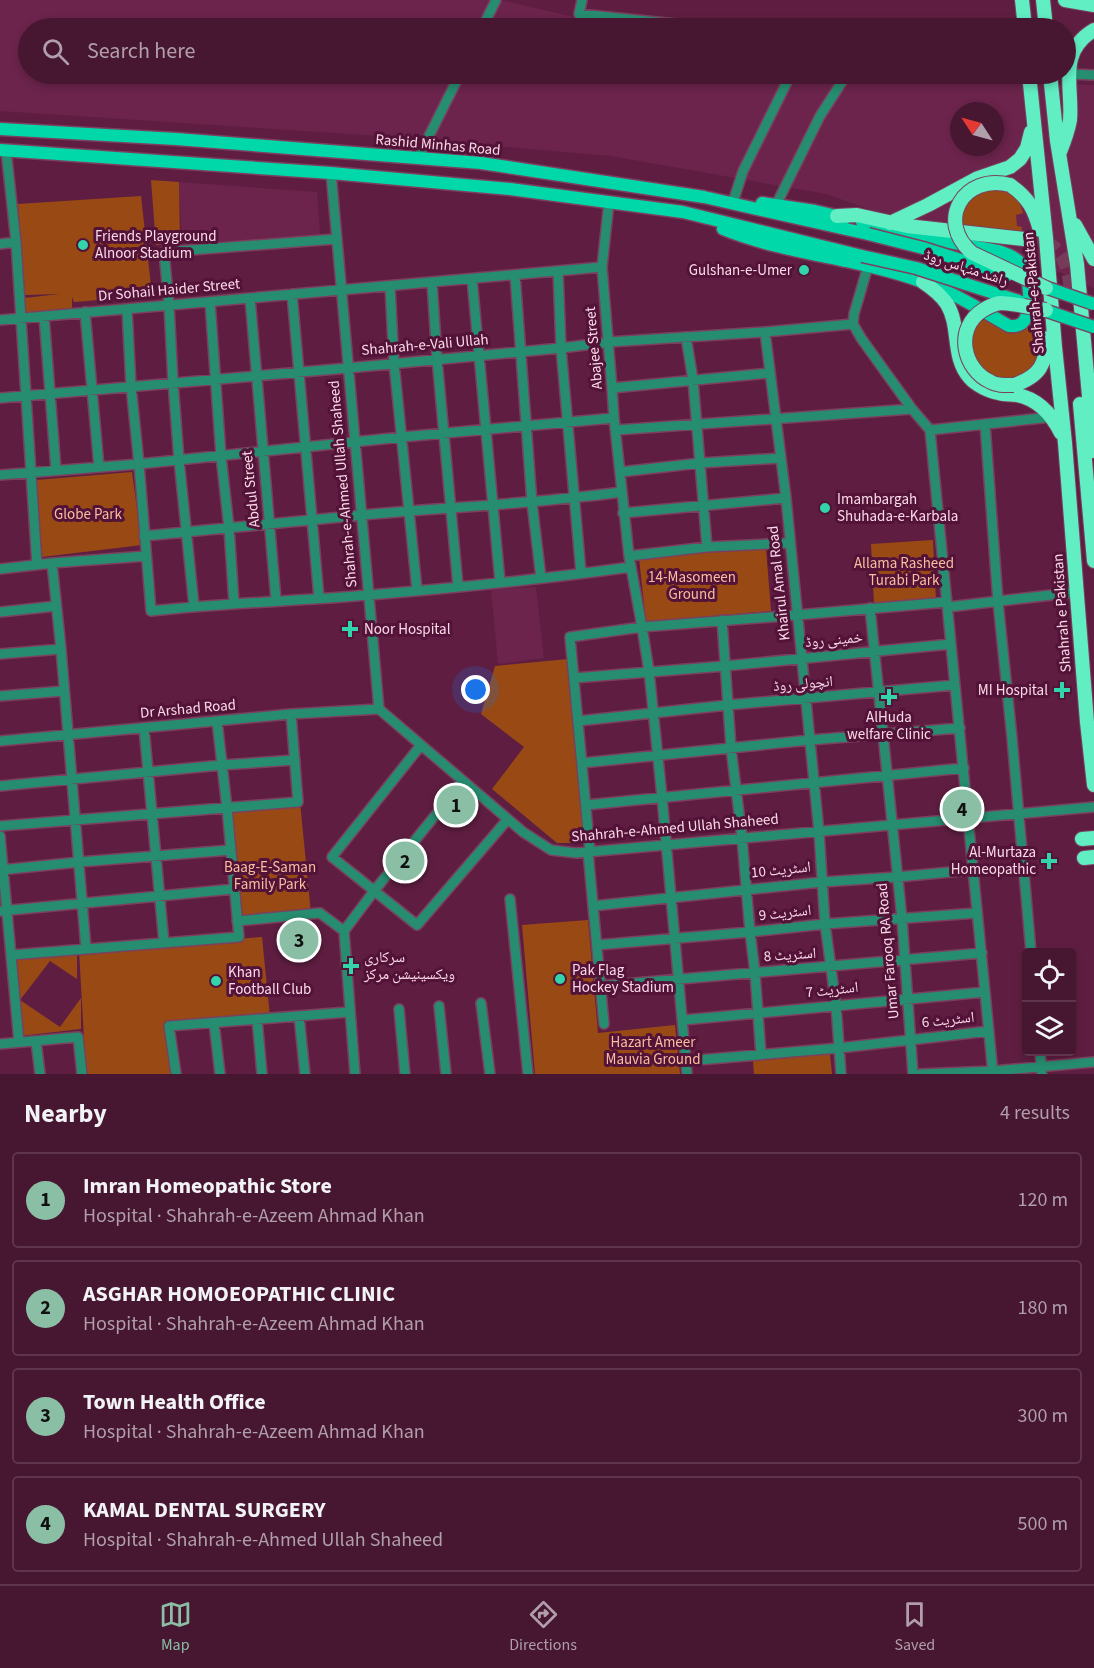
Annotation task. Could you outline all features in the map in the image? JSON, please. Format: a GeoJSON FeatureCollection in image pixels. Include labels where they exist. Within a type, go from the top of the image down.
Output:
{"type":"FeatureCollection","features":[{"type":"Feature","properties":{"kind":"highway"},"geometry":{"type":"LineString","coordinates":[[1022,0],[1024,18]]}},
{"type":"Feature","properties":{"kind":"highway"},"geometry":{"type":"LineString","coordinates":[[1043,0],[1045,18]]}},
{"type":"Feature","properties":{"kind":"highway"},"geometry":{"type":"LineString","coordinates":[[1065,0],[1094,5]]}},
{"type":"Feature","properties":{"kind":"highway"},"geometry":{"type":"LineString","coordinates":[[1076,47],[1094,30]]}},
{"type":"Feature","properties":{"kind":"highway","name":"Shahrah-e-Pakistan"},"geometry":{"type":"LineString","coordinates":[[1030,84],[1048,261],[1049,306],[1071,510]]}},
{"type":"Feature","properties":{"kind":"highway"},"geometry":{"type":"LineString","coordinates":[[1051,84],[1059,154],[1077,264],[1094,451]]}},
{"type":"Feature","properties":{"kind":"highway"},"geometry":{"type":"LineString","coordinates":[[1059,154],[1070,122],[1069,84]]}},
{"type":"Feature","properties":{"kind":"highway"},"geometry":{"type":"LineString","coordinates":[[890,223],[928,206],[978,178],[1010,167],[1020,159],[1027,148],[1032,98]]}},
{"type":"Feature","properties":{"kind":"highway"},"geometry":{"type":"LineString","coordinates":[[1046,288],[972,253],[964,246],[958,237],[955,217],[962,198],[970,190],[990,182],[1010,185],[1022,193],[1036,218],[1048,261]]}},
{"type":"Feature","properties":{"kind":"highway"},"geometry":{"type":"LineString","coordinates":[[1067,204],[1075,225],[1094,259]]}},
{"type":"Feature","properties":{"kind":"highway"},"geometry":{"type":"LineString","coordinates":[[837,216],[857,215],[890,223],[1024,239]]}},
{"type":"Feature","properties":{"kind":"highway"},"geometry":{"type":"LineString","coordinates":[[923,282],[948,305],[954,327],[957,354],[970,379],[997,393],[1021,395],[1046,409],[1065,443]]}},
{"type":"Feature","properties":{"kind":"highway"},"geometry":{"type":"LineString","coordinates":[[1072,300],[1094,561]]}},
{"type":"Feature","properties":{"kind":"highway"},"geometry":{"type":"LineString","coordinates":[[999,303],[1049,306],[1046,359],[1038,371],[1026,381],[1014,385],[992,383],[973,369],[967,358],[966,335],[970,324],[979,312],[999,303]]}},
{"type":"Feature","properties":{"kind":"highway"},"geometry":{"type":"LineString","coordinates":[[1084,345],[1094,388]]}},
{"type":"Feature","properties":{"kind":"highway","name":"Shahrah e Pakistan"},"geometry":{"type":"LineString","coordinates":[[1071,510],[1094,785]]}},
{"type":"Feature","properties":{"kind":"highway"},"geometry":{"type":"LineString","coordinates":[[1087,722],[1090,709],[1088,670],[1094,666]]}},
{"type":"Feature","properties":{"kind":"main road","name":"Rashid Minhas Road"},"geometry":{"type":"LineString","coordinates":[[0,129],[176,138],[481,163],[704,197],[868,234]]}},
{"type":"Feature","properties":{"kind":"main road"},"geometry":{"type":"LineString","coordinates":[[3,150],[331,173],[510,189],[683,212],[865,261],[951,293],[1009,326],[1016,327],[1026,317],[1029,304],[1026,271],[1021,263],[1011,255],[911,236],[837,216],[734,199],[704,197]]}},
{"type":"Feature","properties":{"kind":"main road","name":"راشد منہاس روڈ"},"geometry":{"type":"LineString","coordinates":[[868,234],[922,248],[1094,304]]}},
{"type":"Feature","properties":{"kind":"main road","name":"راشد منہاس روڈ"},"geometry":{"type":"LineString","coordinates":[[865,261],[916,268],[1049,306],[1094,327]]}},
{"type":"Feature","properties":{"kind":"street"},"geometry":{"type":"LineString","coordinates":[[487,18],[496,0]]}},
{"type":"Feature","properties":{"kind":"street"},"geometry":{"type":"LineString","coordinates":[[582,0],[579,14],[618,18]]}},
{"type":"Feature","properties":{"kind":"street"},"geometry":{"type":"LineString","coordinates":[[1076,74],[1094,75]]}},
{"type":"Feature","properties":{"kind":"street"},"geometry":{"type":"LineString","coordinates":[[418,158],[455,84]]}},
{"type":"Feature","properties":{"kind":"street"},"geometry":{"type":"LineString","coordinates":[[734,199],[743,171],[785,84]]}},
{"type":"Feature","properties":{"kind":"street"},"geometry":{"type":"LineString","coordinates":[[776,205],[820,116],[841,84]]}},
{"type":"Feature","properties":{"kind":"street"},"geometry":{"type":"LineString","coordinates":[[3,150],[16,242],[37,564]]}},
{"type":"Feature","properties":{"kind":"street","name":"Shahrah-e-Ahmed Ullah Shaheed"},"geometry":{"type":"LineString","coordinates":[[331,173],[379,709],[523,832],[551,850],[589,852],[1094,807]]}},
{"type":"Feature","properties":{"kind":"street","name":"Abajee Street"},"geometry":{"type":"LineString","coordinates":[[609,202],[602,267],[614,418],[623,513],[653,712],[687,1074]]}},
{"type":"Feature","properties":{"kind":"street"},"geometry":{"type":"LineString","coordinates":[[194,606],[179,460],[164,252],[336,239]]}},
{"type":"Feature","properties":{"kind":"street"},"geometry":{"type":"LineString","coordinates":[[0,244],[16,242]]}},
{"type":"Feature","properties":{"kind":"street"},"geometry":{"type":"LineString","coordinates":[[865,261],[853,324],[912,409],[930,430],[993,1073]]}},
{"type":"Feature","properties":{"kind":"street","name":"Dr Sohail Haider Street"},"geometry":{"type":"LineString","coordinates":[[0,320],[602,267]]}},
{"type":"Feature","properties":{"kind":"street"},"geometry":{"type":"LineString","coordinates":[[558,271],[561,348],[581,573]]}},
{"type":"Feature","properties":{"kind":"street"},"geometry":{"type":"LineString","coordinates":[[515,275],[532,503],[541,578]]}},
{"type":"Feature","properties":{"kind":"street"},"geometry":{"type":"LineString","coordinates":[[472,279],[500,582]]}},
{"type":"Feature","properties":{"kind":"street"},"geometry":{"type":"LineString","coordinates":[[432,282],[443,434],[458,586]]}},
{"type":"Feature","properties":{"kind":"street"},"geometry":{"type":"LineString","coordinates":[[390,286],[394,363],[417,590]]}},
{"type":"Feature","properties":{"kind":"street"},"geometry":{"type":"LineString","coordinates":[[292,294],[319,598]]}},
{"type":"Feature","properties":{"kind":"street","name":"Abdul Street"},"geometry":{"type":"LineString","coordinates":[[250,298],[276,600]]}},
{"type":"Feature","properties":{"kind":"street"},"geometry":{"type":"LineString","coordinates":[[210,302],[221,456],[230,528],[234,603]]}},
{"type":"Feature","properties":{"kind":"street"},"geometry":{"type":"LineString","coordinates":[[127,309],[131,386],[151,611],[234,603],[369,595],[631,567]]}},
{"type":"Feature","properties":{"kind":"street"},"geometry":{"type":"LineString","coordinates":[[85,312],[99,467]]}},
{"type":"Feature","properties":{"kind":"street"},"geometry":{"type":"LineString","coordinates":[[44,316],[56,470]]}},
{"type":"Feature","properties":{"kind":"street","name":"Shahrah-e-Vali Ullah"},"geometry":{"type":"LineString","coordinates":[[0,398],[348,368],[609,342],[853,324]]}},
{"type":"Feature","properties":{"kind":"street","name":"Khairul Amal Road"},"geometry":{"type":"LineString","coordinates":[[765,332],[786,498],[841,1074]]}},
{"type":"Feature","properties":{"kind":"street"},"geometry":{"type":"LineString","coordinates":[[686,337],[693,380],[707,547]]}},
{"type":"Feature","properties":{"kind":"street"},"geometry":{"type":"LineString","coordinates":[[612,388],[770,373]]}},
{"type":"Feature","properties":{"kind":"street"},"geometry":{"type":"LineString","coordinates":[[616,430],[912,409]]}},
{"type":"Feature","properties":{"kind":"street"},"geometry":{"type":"LineString","coordinates":[[930,430],[1052,417]]}},
{"type":"Feature","properties":{"kind":"street"},"geometry":{"type":"LineString","coordinates":[[0,475],[139,464],[614,418]]}},
{"type":"Feature","properties":{"kind":"street"},"geometry":{"type":"LineString","coordinates":[[985,424],[998,602],[1031,948]]}},
{"type":"Feature","properties":{"kind":"street"},"geometry":{"type":"LineString","coordinates":[[620,472],[781,458]]}},
{"type":"Feature","properties":{"kind":"street"},"geometry":{"type":"LineString","coordinates":[[144,536],[362,515],[532,503],[621,492]]}},
{"type":"Feature","properties":{"kind":"street"},"geometry":{"type":"LineString","coordinates":[[623,513],[786,498]]}},
{"type":"Feature","properties":{"kind":"street"},"geometry":{"type":"LineString","coordinates":[[629,556],[707,547],[790,543]]}},
{"type":"Feature","properties":{"kind":"street"},"geometry":{"type":"LineString","coordinates":[[0,569],[146,556]]}},
{"type":"Feature","properties":{"kind":"street"},"geometry":{"type":"LineString","coordinates":[[52,563],[86,949]]}},
{"type":"Feature","properties":{"kind":"street"},"geometry":{"type":"LineString","coordinates":[[604,1024],[570,637],[642,627],[870,608],[998,602],[1077,592]]}},
{"type":"Feature","properties":{"kind":"street"},"geometry":{"type":"LineString","coordinates":[[0,612],[56,606]]}},
{"type":"Feature","properties":{"kind":"street","name":"Umar Farooq RA Road"},"geometry":{"type":"LineString","coordinates":[[870,608],[902,919],[913,1074]]}},
{"type":"Feature","properties":{"kind":"street"},"geometry":{"type":"LineString","coordinates":[[722,620],[731,748],[742,838],[761,1055]]}},
{"type":"Feature","properties":{"kind":"street","name":"خمینی روڈ"},"geometry":{"type":"LineString","coordinates":[[574,678],[951,644]]}},
{"type":"Feature","properties":{"kind":"street"},"geometry":{"type":"LineString","coordinates":[[0,654],[61,649]]}},
{"type":"Feature","properties":{"kind":"street","name":"انچولی روڈ"},"geometry":{"type":"LineString","coordinates":[[578,720],[956,685]]}},
{"type":"Feature","properties":{"kind":"street"},"geometry":{"type":"LineString","coordinates":[[0,696],[64,691]]}},
{"type":"Feature","properties":{"kind":"street","name":"Dr Arshad Road"},"geometry":{"type":"LineString","coordinates":[[0,741],[291,714],[379,709]]}},
{"type":"Feature","properties":{"kind":"street"},"geometry":{"type":"LineString","coordinates":[[0,826],[298,802],[291,714]]}},
{"type":"Feature","properties":{"kind":"street"},"geometry":{"type":"LineString","coordinates":[[0,952],[86,949],[239,937],[217,721]]}},
{"type":"Feature","properties":{"kind":"street"},"geometry":{"type":"LineString","coordinates":[[144,728],[164,943]]}},
{"type":"Feature","properties":{"kind":"street"},"geometry":{"type":"LineString","coordinates":[[582,763],[884,733],[960,728]]}},
{"type":"Feature","properties":{"kind":"street"},"geometry":{"type":"LineString","coordinates":[[422,745],[332,857],[417,925],[508,819]]}},
{"type":"Feature","properties":{"kind":"street"},"geometry":{"type":"LineString","coordinates":[[0,786],[295,760]]}},
{"type":"Feature","properties":{"kind":"street"},"geometry":{"type":"LineString","coordinates":[[586,805],[964,768]]}},
{"type":"Feature","properties":{"kind":"street"},"geometry":{"type":"LineString","coordinates":[[355,1074],[344,931],[463,781]]}},
{"type":"Feature","properties":{"kind":"street"},"geometry":{"type":"LineString","coordinates":[[0,836],[3,911],[11,953],[19,1042]]}},
{"type":"Feature","properties":{"kind":"street"},"geometry":{"type":"LineString","coordinates":[[2,869],[231,850]]}},
{"type":"Feature","properties":{"kind":"street","name":"اسٹریٹ 10"},"geometry":{"type":"LineString","coordinates":[[593,906],[746,889],[972,870]]}},
{"type":"Feature","properties":{"kind":"street"},"geometry":{"type":"LineString","coordinates":[[3,911],[234,889]]}},
{"type":"Feature","properties":{"kind":"street"},"geometry":{"type":"LineString","coordinates":[[510,899],[528,1074],[520,1074]]}},
{"type":"Feature","properties":{"kind":"street"},"geometry":{"type":"LineString","coordinates":[[237,921],[320,913],[344,931]]}},
{"type":"Feature","properties":{"kind":"street","name":"اسٹریٹ 9"},"geometry":{"type":"LineString","coordinates":[[597,945],[977,913]]}},
{"type":"Feature","properties":{"kind":"street","name":"اسٹریٹ 8"},"geometry":{"type":"LineString","coordinates":[[600,986],[982,953]]}},
{"type":"Feature","properties":{"kind":"street","name":"اسٹریٹ 7"},"geometry":{"type":"LineString","coordinates":[[683,1020],[985,992]]}},
{"type":"Feature","properties":{"kind":"street"},"geometry":{"type":"LineString","coordinates":[[481,1002],[490,1074]]}},
{"type":"Feature","properties":{"kind":"street"},"geometry":{"type":"LineString","coordinates":[[439,1006],[446,1074]]}},
{"type":"Feature","properties":{"kind":"street"},"geometry":{"type":"LineString","coordinates":[[399,1009],[405,1074]]}},
{"type":"Feature","properties":{"kind":"street"},"geometry":{"type":"LineString","coordinates":[[176,1074],[169,1026],[349,1012]]}},
{"type":"Feature","properties":{"kind":"street"},"geometry":{"type":"LineString","coordinates":[[299,1016],[305,1074]]}},
{"type":"Feature","properties":{"kind":"street"},"geometry":{"type":"LineString","coordinates":[[257,1020],[262,1074]]}},
{"type":"Feature","properties":{"kind":"street"},"geometry":{"type":"LineString","coordinates":[[214,1023],[220,1074]]}},
{"type":"Feature","properties":{"kind":"street","name":"اسٹریٹ 6"},"geometry":{"type":"LineString","coordinates":[[686,1061],[839,1048],[989,1031]]}},
{"type":"Feature","properties":{"kind":"street"},"geometry":{"type":"LineString","coordinates":[[0,1044],[78,1036],[82,1074]]}},
{"type":"Feature","properties":{"kind":"street"},"geometry":{"type":"LineString","coordinates":[[36,1041],[40,1074]]}},
{"type":"Feature","properties":{"kind":"street"},"geometry":{"type":"LineString","coordinates":[[1040,1056],[1042,1071]]}},
{"type":"Feature","properties":{"kind":"street"},"geometry":{"type":"LineString","coordinates":[[920,1074],[1042,1071],[1094,1062]]}},
{"type":"Feature","properties":{"kind":"shaded area"},"geometry":{"type":"Polygon","coordinates":[[[0,0],[500,0],[578,18],[18,18],[18,84],[1094,85],[1094,288],[964,229],[908,223],[826,194],[611,156],[380,136],[0,111],[0,0]]]}},
{"type":"Feature","properties":{"kind":"shaded area"},"geometry":{"type":"Polygon","coordinates":[[[179,182],[317,192],[320,235],[182,244],[179,182]]]}},
{"type":"Feature","properties":{"kind":"shaded area"},"geometry":{"type":"Polygon","coordinates":[[[536,587],[544,658],[498,664],[491,589],[536,587]]]}},
{"type":"Feature","properties":{"kind":"green space"},"geometry":{"type":"Polygon","coordinates":[[[151,180],[179,182],[180,243],[156,245],[151,180]]]}},
{"type":"Feature","properties":{"kind":"green space"},"geometry":{"type":"Polygon","coordinates":[[[985,189],[1004,191],[1018,200],[1023,213],[1016,215],[1017,226],[1022,227],[1021,233],[961,226],[967,204],[985,189]]]}},
{"type":"Feature","properties":{"kind":"green space","name":"Friends Playground Alnoor Stadium"},"geometry":{"type":"Polygon","coordinates":[[[141,196],[151,286],[112,289],[111,299],[74,302],[72,297],[72,310],[25,314],[24,298],[60,294],[25,295],[18,204],[141,196]]]}},
{"type":"Feature","properties":{"kind":"green space"},"geometry":{"type":"Polygon","coordinates":[[[1031,316],[1041,329],[1043,358],[1017,380],[993,378],[975,362],[971,343],[974,328],[987,318],[1004,329],[1031,316]]]}},
{"type":"Feature","properties":{"kind":"green space","name":"Globe Park"},"geometry":{"type":"Polygon","coordinates":[[[132,472],[142,545],[42,557],[36,480],[132,472]]]}},
{"type":"Feature","properties":{"kind":"green space","name":"Allama Rasheed Turabi Park"},"geometry":{"type":"Polygon","coordinates":[[[933,540],[936,600],[874,603],[871,544],[933,540]]]}},
{"type":"Feature","properties":{"kind":"green space","name":"14-Masomeen Ground"},"geometry":{"type":"Polygon","coordinates":[[[766,548],[771,611],[646,622],[639,558],[766,548]]]}},
{"type":"Feature","properties":{"kind":"green space"},"geometry":{"type":"Polygon","coordinates":[[[568,659],[584,843],[557,843],[492,789],[524,747],[481,714],[495,666],[568,659]]]}},
{"type":"Feature","properties":{"kind":"green space","name":"Baag-E-Saman Family Park"},"geometry":{"type":"Polygon","coordinates":[[[300,802],[311,914],[237,921],[227,808],[300,802]]]}},
{"type":"Feature","properties":{"kind":"green space","name":"Hazart Ameer Mauvia Ground"},"geometry":{"type":"Polygon","coordinates":[[[588,920],[598,1033],[675,1025],[680,1074],[535,1074],[522,925],[588,920]]]}},
{"type":"Feature","properties":{"kind":"green space"},"geometry":{"type":"Polygon","coordinates":[[[262,937],[270,1017],[169,1026],[176,1074],[86,1074],[79,950],[262,937]]]}},
{"type":"Feature","properties":{"kind":"green space"},"geometry":{"type":"Polygon","coordinates":[[[77,953],[77,979],[50,961],[20,1000],[60,1027],[81,998],[81,1029],[20,1036],[13,957],[77,953]]]}},
{"type":"Feature","properties":{"kind":"green space"},"geometry":{"type":"Polygon","coordinates":[[[830,1054],[832,1074],[754,1074],[753,1061],[830,1054]]]}},
{"type":"Feature","properties":{"kind":"tunnel"},"geometry":{"type":"LineString","coordinates":[[1024,239],[1044,242],[1058,251],[1066,266],[1072,300]]}},
{"type":"Feature","properties":{"kind":"place","name":"Friends Playground Alnoor Stadium"},"geometry":{"type":"Point","coordinates":[83,245]}},
{"type":"Feature","properties":{"kind":"place","name":"Gulshan-e-Umer"},"geometry":{"type":"Point","coordinates":[804,270]}},
{"type":"Feature","properties":{"kind":"place","name":"Imambargah Shuhada-e-Karbala"},"geometry":{"type":"Point","coordinates":[825,508]}},
{"type":"Feature","properties":{"kind":"place","name":"Noor Hospital"},"geometry":{"type":"Point","coordinates":[350,629]}},
{"type":"Feature","properties":{"kind":"place","name":"MI Hospital"},"geometry":{"type":"Point","coordinates":[1062,690]}},
{"type":"Feature","properties":{"kind":"place","name":"AlHuda welfare Clinic"},"geometry":{"type":"Point","coordinates":[889,697]}},
{"type":"Feature","properties":{"kind":"place","name":"Imran Homeopathic Store"},"geometry":{"type":"Point","coordinates":[456,805]}},
{"type":"Feature","properties":{"kind":"place","name":"KAMAL DENTAL SURGERY"},"geometry":{"type":"Point","coordinates":[962,809]}},
{"type":"Feature","properties":{"kind":"place","name":"ASGHAR HOMOEOPATHIC CLINIC"},"geometry":{"type":"Point","coordinates":[405,861]}},
{"type":"Feature","properties":{"kind":"place","name":"Al-Murtaza Homeopathic"},"geometry":{"type":"Point","coordinates":[1049,861]}},
{"type":"Feature","properties":{"kind":"place","name":"Town Health Office"},"geometry":{"type":"Point","coordinates":[299,940]}},
{"type":"Feature","properties":{"kind":"place","name":"سرکاری ویکسینیشن مرکز"},"geometry":{"type":"Point","coordinates":[351,966]}},
{"type":"Feature","properties":{"kind":"place","name":"Pak Flag Hockey Stadium"},"geometry":{"type":"Point","coordinates":[560,979]}},
{"type":"Feature","properties":{"kind":"place","name":"Khan Football Club"},"geometry":{"type":"Point","coordinates":[216,981]}}]}
